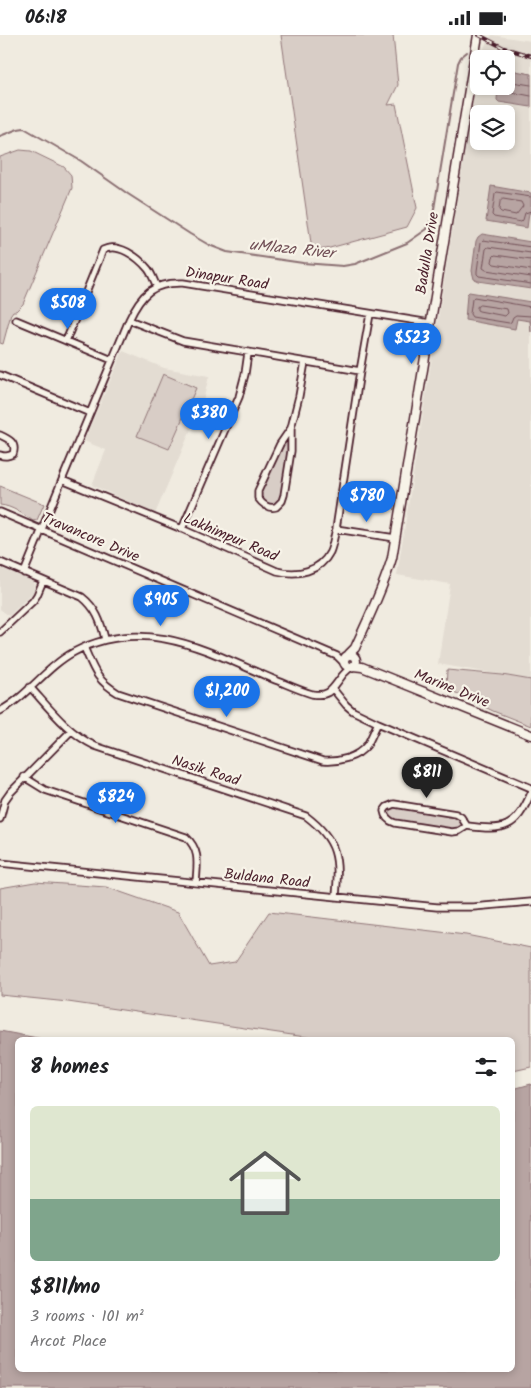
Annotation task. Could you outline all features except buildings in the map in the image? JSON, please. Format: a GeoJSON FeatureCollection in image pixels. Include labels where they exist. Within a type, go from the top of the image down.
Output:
{"type":"FeatureCollection","features":[{"type":"Feature","properties":{"kind":"street","name":"Badulla Drive"},"geometry":{"type":"LineString","coordinates":[[349,659],[387,573],[395,538],[478,35]]}},
{"type":"Feature","properties":{"kind":"street"},"geometry":{"type":"LineString","coordinates":[[66,341],[103,250],[110,247],[118,247],[131,255],[148,270],[157,287]]}},
{"type":"Feature","properties":{"kind":"street","name":"Dinapur Road"},"geometry":{"type":"LineString","coordinates":[[24,573],[136,304],[149,291],[172,283],[183,283],[430,323]]}},
{"type":"Feature","properties":{"kind":"street","name":"Lakhimpur Road"},"geometry":{"type":"LineString","coordinates":[[62,480],[182,529],[277,571],[294,574],[303,573],[320,564],[330,552],[336,529],[370,314]]}},
{"type":"Feature","properties":{"kind":"street"},"geometry":{"type":"LineString","coordinates":[[16,320],[112,360]]}},
{"type":"Feature","properties":{"kind":"street"},"geometry":{"type":"LineString","coordinates":[[129,320],[183,341],[360,371]]}},
{"type":"Feature","properties":{"kind":"street"},"geometry":{"type":"LineString","coordinates":[[182,529],[239,397],[248,353]]}},
{"type":"Feature","properties":{"kind":"street"},"geometry":{"type":"LineString","coordinates":[[291,428],[280,444],[258,491],[258,498],[266,507],[276,507],[282,501],[291,451],[291,428],[305,362]]}},
{"type":"Feature","properties":{"kind":"street"},"geometry":{"type":"LineString","coordinates":[[0,375],[90,413]]}},
{"type":"Feature","properties":{"kind":"street"},"geometry":{"type":"LineString","coordinates":[[0,435],[12,441],[14,451],[9,456],[0,455]]}},
{"type":"Feature","properties":{"kind":"street","name":"Travancore Drive"},"geometry":{"type":"LineString","coordinates":[[0,512],[349,659]]}},
{"type":"Feature","properties":{"kind":"street"},"geometry":{"type":"LineString","coordinates":[[336,529],[395,538]]}},
{"type":"Feature","properties":{"kind":"street"},"geometry":{"type":"LineString","coordinates":[[0,562],[82,597],[90,603],[99,618],[105,639]]}},
{"type":"Feature","properties":{"kind":"street"},"geometry":{"type":"LineString","coordinates":[[0,632],[33,601],[38,595],[43,581]]}},
{"type":"Feature","properties":{"kind":"street"},"geometry":{"type":"LineString","coordinates":[[0,711],[63,659],[84,647],[105,639],[136,635],[174,640],[208,651],[304,692],[319,695],[333,689],[342,676],[349,659]]}},
{"type":"Feature","properties":{"kind":"street"},"geometry":{"type":"LineString","coordinates":[[84,647],[99,679],[107,687],[118,693],[323,761],[341,760],[357,754],[366,746],[378,723]]}},
{"type":"Feature","properties":{"kind":"street","name":"Marine Drive"},"geometry":{"type":"LineString","coordinates":[[349,659],[362,667],[531,735]]}},
{"type":"Feature","properties":{"kind":"street","name":"Nasik Road"},"geometry":{"type":"LineString","coordinates":[[30,687],[70,731],[95,747],[306,816],[324,832],[335,851],[338,866],[336,897]]}},
{"type":"Feature","properties":{"kind":"street"},"geometry":{"type":"LineString","coordinates":[[333,689],[353,711],[531,788]]}},
{"type":"Feature","properties":{"kind":"street"},"geometry":{"type":"LineString","coordinates":[[0,819],[3,799],[70,731]]}},
{"type":"Feature","properties":{"kind":"street"},"geometry":{"type":"LineString","coordinates":[[24,777],[45,790],[186,837],[197,853],[196,883]]}},
{"type":"Feature","properties":{"kind":"street"},"geometry":{"type":"LineString","coordinates":[[468,825],[459,831],[452,832],[396,823],[388,820],[384,811],[394,804],[456,814],[468,825],[489,829],[504,827],[516,819],[521,814],[531,793]]}},
{"type":"Feature","properties":{"kind":"street","name":"Buldana Road"},"geometry":{"type":"LineString","coordinates":[[0,863],[438,907],[474,907],[531,902]]}},
{"type":"Feature","properties":{"kind":"shaded area"},"geometry":{"type":"Polygon","coordinates":[[[281,35],[393,35],[398,85],[388,105],[396,104],[417,208],[407,227],[326,249],[312,250],[281,35]]]}},
{"type":"Feature","properties":{"kind":"shaded area"},"geometry":{"type":"Polygon","coordinates":[[[492,35],[531,41],[531,680],[438,664],[450,584],[397,575],[470,119],[470,150],[515,150],[515,105],[472,105],[474,95],[515,95],[515,50],[483,50],[492,35]]]}},
{"type":"Feature","properties":{"kind":"shaded area"},"geometry":{"type":"Polygon","coordinates":[[[20,150],[31,151],[64,167],[71,175],[72,188],[23,304],[11,314],[3,344],[0,343],[0,157],[20,150]]]}},
{"type":"Feature","properties":{"kind":"shaded area"},"geometry":{"type":"Polygon","coordinates":[[[123,351],[164,368],[209,376],[203,401],[155,514],[92,485],[106,450],[84,441],[123,351]]]}},
{"type":"Feature","properties":{"kind":"shaded area"},"geometry":{"type":"Polygon","coordinates":[[[163,374],[196,388],[169,449],[137,436],[163,374]]]}},
{"type":"Feature","properties":{"kind":"shaded area"},"geometry":{"type":"Polygon","coordinates":[[[286,440],[289,447],[281,500],[273,506],[262,500],[261,492],[279,450],[286,440]]]}},
{"type":"Feature","properties":{"kind":"shaded area"},"geometry":{"type":"Polygon","coordinates":[[[0,486],[44,504],[37,520],[33,521],[13,509],[0,505],[0,486]]]}},
{"type":"Feature","properties":{"kind":"shaded area"},"geometry":{"type":"Polygon","coordinates":[[[0,568],[33,581],[35,586],[33,592],[9,616],[0,609],[0,568]]]}},
{"type":"Feature","properties":{"kind":"shaded area"},"geometry":{"type":"Polygon","coordinates":[[[447,670],[502,675],[531,680],[531,726],[493,711],[446,688],[447,670]]]}},
{"type":"Feature","properties":{"kind":"shaded area"},"geometry":{"type":"Polygon","coordinates":[[[393,806],[458,816],[463,826],[455,831],[389,820],[386,810],[393,806]]]}},
{"type":"Feature","properties":{"kind":"shaded area"},"geometry":{"type":"Polygon","coordinates":[[[35,882],[106,887],[178,912],[209,966],[235,962],[269,912],[466,935],[531,948],[531,1067],[515,1071],[515,1037],[306,1037],[68,1002],[0,995],[0,888],[35,882]]]}},
{"type":"Feature","properties":{"kind":"water"},"geometry":{"type":"Polygon","coordinates":[[[515,71],[531,74],[531,107],[499,102],[497,95],[515,95],[515,71]]]}},
{"type":"Feature","properties":{"kind":"water"},"geometry":{"type":"Polygon","coordinates":[[[491,186],[531,193],[531,213],[529,213],[527,228],[486,221],[491,186]]]}},
{"type":"Feature","properties":{"kind":"water"},"geometry":{"type":"Polygon","coordinates":[[[482,234],[531,242],[531,289],[474,279],[472,271],[476,241],[482,234]]]}},
{"type":"Feature","properties":{"kind":"water"},"geometry":{"type":"Polygon","coordinates":[[[469,292],[531,302],[531,332],[530,321],[517,319],[515,329],[465,320],[467,294],[469,292]]]}},
{"type":"Feature","properties":{"kind":"water"},"geometry":{"type":"Polygon","coordinates":[[[0,1031],[32,1037],[15,1037],[15,1372],[515,1372],[515,1088],[531,1084],[531,1388],[0,1388],[0,1031]]]}},
{"type":"Feature","properties":{"kind":"waterway","name":"uMlaza River"},"geometry":{"type":"LineString","coordinates":[[0,136],[24,128],[81,161],[190,234],[209,245],[227,252],[303,263],[343,266],[355,264],[407,243],[427,229],[433,215],[458,63],[467,52]]}},
{"type":"Feature","properties":{"kind":"railway"},"geometry":{"type":"LineString","coordinates":[[479,35],[504,48],[531,56]]}}]}
